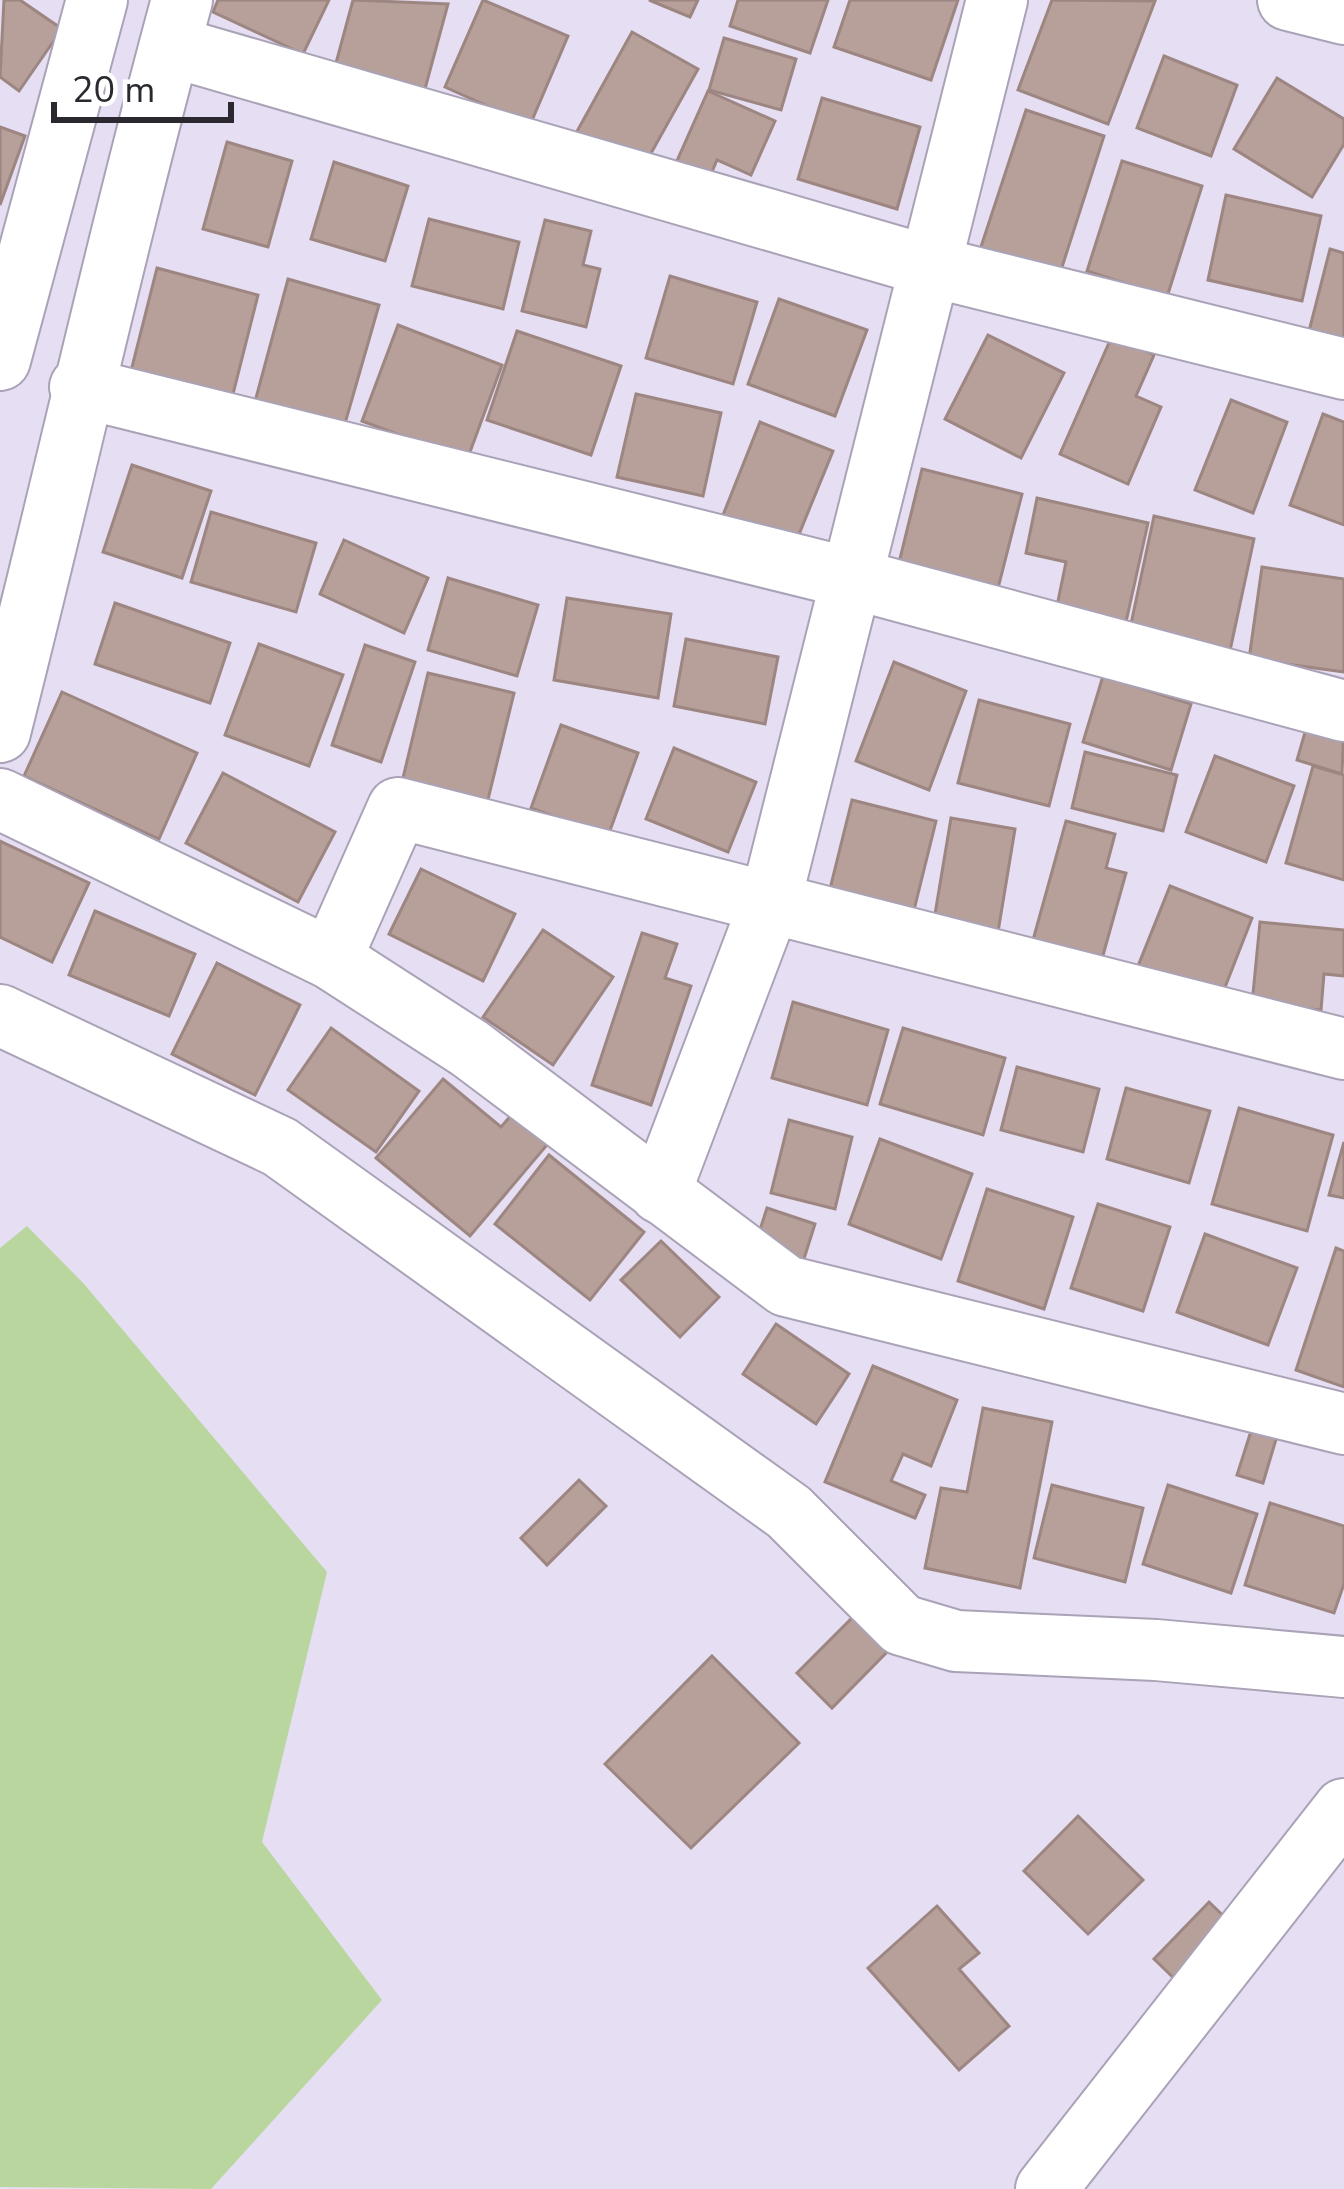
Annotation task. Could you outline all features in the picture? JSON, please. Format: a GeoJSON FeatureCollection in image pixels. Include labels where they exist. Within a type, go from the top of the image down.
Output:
{"type":"FeatureCollection","features":[{"type":"Feature","properties":{"kind":"street"},"geometry":{"type":"LineString","coordinates":[[0,360],[97,0]]}},
{"type":"Feature","properties":{"kind":"street"},"geometry":{"type":"LineString","coordinates":[[660,1193],[770,903],[997,0]]}},
{"type":"Feature","properties":{"kind":"street"},"geometry":{"type":"LineString","coordinates":[[1288,0],[1344,14]]}},
{"type":"Feature","properties":{"kind":"street"},"geometry":{"type":"LineString","coordinates":[[0,732],[68,463],[80,388],[176,23],[929,266],[1344,369]]}},
{"type":"Feature","properties":{"kind":"street"},"geometry":{"type":"LineString","coordinates":[[80,388],[854,579],[1344,711]]}},
{"type":"Feature","properties":{"kind":"street"},"geometry":{"type":"LineString","coordinates":[[0,799],[332,959],[469,1048],[786,1286],[1344,1424]]}},
{"type":"Feature","properties":{"kind":"street"},"geometry":{"type":"LineString","coordinates":[[332,959],[398,808],[1344,1049]]}},
{"type":"Feature","properties":{"kind":"street"},"geometry":{"type":"LineString","coordinates":[[0,1015],[222,1118],[319,1173],[789,1512],[902,1625],[956,1641],[1156,1650],[1344,1667]]}},
{"type":"Feature","properties":{"kind":"street"},"geometry":{"type":"LineString","coordinates":[[1046,2189],[1344,1809]]}},
{"type":"Feature","properties":{"kind":"green space"},"geometry":{"type":"Polygon","coordinates":[[[27,1226],[84,1284],[327,1572],[262,1842],[382,2000],[211,2189],[0,2187],[0,1248],[27,1226]]]}},
{"type":"Feature","properties":{"kind":"building"},"geometry":{"type":"Polygon","coordinates":[[[4,0],[20,0],[62,29],[19,91],[0,77],[4,0]]]}},
{"type":"Feature","properties":{"kind":"building"},"geometry":{"type":"Polygon","coordinates":[[[218,0],[329,0],[303,54],[213,12],[218,0]]]}},
{"type":"Feature","properties":{"kind":"building"},"geometry":{"type":"Polygon","coordinates":[[[353,0],[448,4],[425,89],[336,63],[353,0]]]}},
{"type":"Feature","properties":{"kind":"building"},"geometry":{"type":"Polygon","coordinates":[[[483,0],[568,36],[530,125],[445,87],[483,0]]]}},
{"type":"Feature","properties":{"kind":"building"},"geometry":{"type":"Polygon","coordinates":[[[649,0],[698,0],[690,17],[649,0]]]}},
{"type":"Feature","properties":{"kind":"building"},"geometry":{"type":"Polygon","coordinates":[[[738,0],[828,0],[810,53],[730,26],[738,0]]]}},
{"type":"Feature","properties":{"kind":"building"},"geometry":{"type":"Polygon","coordinates":[[[850,0],[958,0],[931,80],[834,47],[850,0]]]}},
{"type":"Feature","properties":{"kind":"building"},"geometry":{"type":"Polygon","coordinates":[[[1052,0],[1155,1],[1108,124],[1018,90],[1052,0]]]}},
{"type":"Feature","properties":{"kind":"building"},"geometry":{"type":"Polygon","coordinates":[[[632,32],[698,69],[640,173],[575,135],[632,32]]]}},
{"type":"Feature","properties":{"kind":"building"},"geometry":{"type":"Polygon","coordinates":[[[724,38],[796,59],[781,110],[709,90],[724,38]]]}},
{"type":"Feature","properties":{"kind":"building"},"geometry":{"type":"Polygon","coordinates":[[[1164,56],[1237,85],[1211,156],[1137,128],[1164,56]]]}},
{"type":"Feature","properties":{"kind":"building"},"geometry":{"type":"Polygon","coordinates":[[[1277,78],[1344,119],[1344,144],[1312,197],[1234,149],[1277,78]]]}},
{"type":"Feature","properties":{"kind":"building"},"geometry":{"type":"Polygon","coordinates":[[[708,91],[775,121],[751,175],[717,160],[702,195],[668,181],[708,91]]]}},
{"type":"Feature","properties":{"kind":"building"},"geometry":{"type":"Polygon","coordinates":[[[822,98],[920,127],[897,209],[798,179],[822,98]]]}},
{"type":"Feature","properties":{"kind":"building"},"geometry":{"type":"Polygon","coordinates":[[[1026,110],[1104,136],[1054,292],[975,265],[1026,110]]]}},
{"type":"Feature","properties":{"kind":"building"},"geometry":{"type":"Polygon","coordinates":[[[0,127],[25,136],[0,205],[0,127]]]}},
{"type":"Feature","properties":{"kind":"building"},"geometry":{"type":"Polygon","coordinates":[[[227,142],[292,161],[268,247],[203,229],[227,142]]]}},
{"type":"Feature","properties":{"kind":"building"},"geometry":{"type":"Polygon","coordinates":[[[1122,161],[1202,186],[1167,297],[1087,271],[1122,161]]]}},
{"type":"Feature","properties":{"kind":"building"},"geometry":{"type":"Polygon","coordinates":[[[334,162],[408,186],[385,261],[311,239],[334,162]]]}},
{"type":"Feature","properties":{"kind":"building"},"geometry":{"type":"Polygon","coordinates":[[[1226,195],[1321,216],[1302,301],[1208,280],[1226,195]]]}},
{"type":"Feature","properties":{"kind":"building"},"geometry":{"type":"Polygon","coordinates":[[[429,219],[519,242],[503,309],[412,286],[429,219]]]}},
{"type":"Feature","properties":{"kind":"building"},"geometry":{"type":"Polygon","coordinates":[[[545,220],[591,231],[583,265],[600,269],[586,327],[522,311],[545,220]]]}},
{"type":"Feature","properties":{"kind":"building"},"geometry":{"type":"Polygon","coordinates":[[[1330,249],[1344,253],[1344,344],[1308,335],[1330,249]]]}},
{"type":"Feature","properties":{"kind":"building"},"geometry":{"type":"Polygon","coordinates":[[[157,268],[258,295],[230,406],[129,379],[157,268]]]}},
{"type":"Feature","properties":{"kind":"building"},"geometry":{"type":"Polygon","coordinates":[[[670,276],[757,302],[733,384],[646,358],[670,276]]]}},
{"type":"Feature","properties":{"kind":"building"},"geometry":{"type":"Polygon","coordinates":[[[288,279],[379,305],[342,434],[253,409],[288,279]]]}},
{"type":"Feature","properties":{"kind":"building"},"geometry":{"type":"Polygon","coordinates":[[[779,299],[867,330],[835,416],[748,384],[779,299]]]}},
{"type":"Feature","properties":{"kind":"building"},"geometry":{"type":"Polygon","coordinates":[[[398,325],[502,365],[467,460],[362,421],[398,325]]]}},
{"type":"Feature","properties":{"kind":"building"},"geometry":{"type":"Polygon","coordinates":[[[517,331],[621,366],[591,455],[487,420],[517,331]]]}},
{"type":"Feature","properties":{"kind":"building"},"geometry":{"type":"Polygon","coordinates":[[[988,335],[1064,373],[1021,458],[945,419],[988,335]]]}},
{"type":"Feature","properties":{"kind":"building"},"geometry":{"type":"Polygon","coordinates":[[[1112,336],[1154,355],[1136,396],[1161,407],[1128,484],[1060,454],[1112,336]]]}},
{"type":"Feature","properties":{"kind":"building"},"geometry":{"type":"Polygon","coordinates":[[[636,394],[721,413],[703,496],[617,477],[636,394]]]}},
{"type":"Feature","properties":{"kind":"building"},"geometry":{"type":"Polygon","coordinates":[[[1231,400],[1287,422],[1253,513],[1195,490],[1231,400]]]}},
{"type":"Feature","properties":{"kind":"building"},"geometry":{"type":"Polygon","coordinates":[[[1323,414],[1344,422],[1344,525],[1290,505],[1323,414]]]}},
{"type":"Feature","properties":{"kind":"building"},"geometry":{"type":"Polygon","coordinates":[[[760,422],[833,451],[793,549],[721,520],[760,422]]]}},
{"type":"Feature","properties":{"kind":"building"},"geometry":{"type":"Polygon","coordinates":[[[132,465],[211,491],[182,578],[103,552],[132,465]]]}},
{"type":"Feature","properties":{"kind":"building"},"geometry":{"type":"Polygon","coordinates":[[[922,469],[1022,494],[995,600],[896,575],[922,469]]]}},
{"type":"Feature","properties":{"kind":"building"},"geometry":{"type":"Polygon","coordinates":[[[1037,498],[1148,523],[1126,622],[1057,606],[1066,562],[1026,553],[1037,498]]]}},
{"type":"Feature","properties":{"kind":"building"},"geometry":{"type":"Polygon","coordinates":[[[211,512],[316,543],[296,612],[191,582],[211,512]]]}},
{"type":"Feature","properties":{"kind":"building"},"geometry":{"type":"Polygon","coordinates":[[[1154,516],[1254,539],[1228,660],[1128,638],[1154,516]]]}},
{"type":"Feature","properties":{"kind":"building"},"geometry":{"type":"Polygon","coordinates":[[[344,540],[428,578],[404,633],[320,594],[344,540]]]}},
{"type":"Feature","properties":{"kind":"building"},"geometry":{"type":"Polygon","coordinates":[[[1262,567],[1344,579],[1344,672],[1249,659],[1262,567]]]}},
{"type":"Feature","properties":{"kind":"building"},"geometry":{"type":"Polygon","coordinates":[[[448,578],[538,605],[517,676],[428,650],[448,578]]]}},
{"type":"Feature","properties":{"kind":"building"},"geometry":{"type":"Polygon","coordinates":[[[567,598],[671,614],[658,698],[554,680],[567,598]]]}},
{"type":"Feature","properties":{"kind":"building"},"geometry":{"type":"Polygon","coordinates":[[[115,603],[230,643],[210,703],[95,664],[115,603]]]}},
{"type":"Feature","properties":{"kind":"building"},"geometry":{"type":"Polygon","coordinates":[[[686,639],[778,657],[765,724],[674,706],[686,639]]]}},
{"type":"Feature","properties":{"kind":"building"},"geometry":{"type":"Polygon","coordinates":[[[259,644],[343,675],[309,766],[225,735],[259,644]]]}},
{"type":"Feature","properties":{"kind":"building"},"geometry":{"type":"Polygon","coordinates":[[[365,645],[415,662],[381,762],[332,745],[365,645]]]}},
{"type":"Feature","properties":{"kind":"building"},"geometry":{"type":"Polygon","coordinates":[[[894,662],[966,691],[929,790],[856,761],[894,662]]]}},
{"type":"Feature","properties":{"kind":"building"},"geometry":{"type":"Polygon","coordinates":[[[428,673],[514,693],[483,820],[398,799],[428,673]]]}},
{"type":"Feature","properties":{"kind":"building"},"geometry":{"type":"Polygon","coordinates":[[[1103,676],[1191,704],[1171,770],[1083,742],[1103,676]]]}},
{"type":"Feature","properties":{"kind":"building"},"geometry":{"type":"Polygon","coordinates":[[[62,692],[197,753],[159,839],[24,776],[62,692]]]}},
{"type":"Feature","properties":{"kind":"building"},"geometry":{"type":"Polygon","coordinates":[[[979,700],[1070,724],[1049,806],[958,783],[979,700]]]}},
{"type":"Feature","properties":{"kind":"building"},"geometry":{"type":"Polygon","coordinates":[[[1310,715],[1344,725],[1342,774],[1297,760],[1310,715]]]}},
{"type":"Feature","properties":{"kind":"building"},"geometry":{"type":"Polygon","coordinates":[[[561,725],[638,753],[608,836],[531,808],[561,725]]]}},
{"type":"Feature","properties":{"kind":"building"},"geometry":{"type":"Polygon","coordinates":[[[674,748],[756,782],[728,852],[646,819],[674,748]]]}},
{"type":"Feature","properties":{"kind":"building"},"geometry":{"type":"Polygon","coordinates":[[[1085,752],[1177,775],[1163,831],[1072,808],[1085,752]]]}},
{"type":"Feature","properties":{"kind":"building"},"geometry":{"type":"Polygon","coordinates":[[[1215,756],[1294,786],[1266,862],[1186,832],[1215,756]]]}},
{"type":"Feature","properties":{"kind":"building"},"geometry":{"type":"Polygon","coordinates":[[[1313,766],[1344,775],[1344,880],[1286,863],[1313,766]]]}},
{"type":"Feature","properties":{"kind":"building"},"geometry":{"type":"Polygon","coordinates":[[[223,773],[335,832],[298,902],[186,843],[223,773]]]}},
{"type":"Feature","properties":{"kind":"building"},"geometry":{"type":"Polygon","coordinates":[[[852,800],[936,821],[914,910],[830,889],[852,800]]]}},
{"type":"Feature","properties":{"kind":"building"},"geometry":{"type":"Polygon","coordinates":[[[951,818],[1015,829],[997,938],[933,926],[951,818]]]}},
{"type":"Feature","properties":{"kind":"building"},"geometry":{"type":"Polygon","coordinates":[[[1066,821],[1115,834],[1106,868],[1126,873],[1102,959],[1033,940],[1066,821]]]}},
{"type":"Feature","properties":{"kind":"building"},"geometry":{"type":"Polygon","coordinates":[[[0,841],[89,883],[52,962],[0,937],[0,841]]]}},
{"type":"Feature","properties":{"kind":"building"},"geometry":{"type":"Polygon","coordinates":[[[421,869],[515,914],[483,981],[389,934],[421,869]]]}},
{"type":"Feature","properties":{"kind":"building"},"geometry":{"type":"Polygon","coordinates":[[[1170,886],[1252,918],[1220,1000],[1138,966],[1170,886]]]}},
{"type":"Feature","properties":{"kind":"building"},"geometry":{"type":"Polygon","coordinates":[[[95,911],[195,954],[169,1016],[69,975],[95,911]]]}},
{"type":"Feature","properties":{"kind":"building"},"geometry":{"type":"Polygon","coordinates":[[[1260,922],[1344,930],[1344,976],[1324,974],[1321,1010],[1252,1004],[1260,922]]]}},
{"type":"Feature","properties":{"kind":"building"},"geometry":{"type":"Polygon","coordinates":[[[543,930],[613,977],[553,1065],[483,1017],[543,930]]]}},
{"type":"Feature","properties":{"kind":"building"},"geometry":{"type":"Polygon","coordinates":[[[642,933],[677,944],[665,978],[691,986],[651,1105],[592,1085],[642,933]]]}},
{"type":"Feature","properties":{"kind":"building"},"geometry":{"type":"Polygon","coordinates":[[[217,963],[300,1005],[255,1095],[172,1054],[217,963]]]}},
{"type":"Feature","properties":{"kind":"building"},"geometry":{"type":"Polygon","coordinates":[[[793,1002],[888,1030],[867,1105],[772,1078],[793,1002]]]}},
{"type":"Feature","properties":{"kind":"building"},"geometry":{"type":"Polygon","coordinates":[[[331,1028],[419,1091],[376,1152],[288,1090],[331,1028]]]}},
{"type":"Feature","properties":{"kind":"building"},"geometry":{"type":"Polygon","coordinates":[[[903,1028],[1005,1058],[983,1135],[880,1104],[903,1028]]]}},
{"type":"Feature","properties":{"kind":"building"},"geometry":{"type":"Polygon","coordinates":[[[1017,1067],[1099,1089],[1083,1152],[1001,1130],[1017,1067]]]}},
{"type":"Feature","properties":{"kind":"building"},"geometry":{"type":"Polygon","coordinates":[[[443,1079],[501,1127],[521,1104],[557,1133],[470,1236],[376,1158],[443,1079]]]}},
{"type":"Feature","properties":{"kind":"building"},"geometry":{"type":"Polygon","coordinates":[[[1126,1088],[1210,1111],[1189,1183],[1107,1159],[1126,1088]]]}},
{"type":"Feature","properties":{"kind":"building"},"geometry":{"type":"Polygon","coordinates":[[[1239,1108],[1333,1135],[1307,1231],[1212,1204],[1239,1108]]]}},
{"type":"Feature","properties":{"kind":"building"},"geometry":{"type":"Polygon","coordinates":[[[789,1120],[852,1137],[835,1209],[771,1193],[789,1120]]]}},
{"type":"Feature","properties":{"kind":"building"},"geometry":{"type":"Polygon","coordinates":[[[880,1139],[972,1174],[941,1259],[849,1224],[880,1139]]]}},
{"type":"Feature","properties":{"kind":"building"},"geometry":{"type":"Polygon","coordinates":[[[1344,1142],[1344,1198],[1329,1195],[1344,1142]]]}},
{"type":"Feature","properties":{"kind":"building"},"geometry":{"type":"Polygon","coordinates":[[[549,1155],[644,1232],[590,1300],[495,1224],[549,1155]]]}},
{"type":"Feature","properties":{"kind":"building"},"geometry":{"type":"Polygon","coordinates":[[[987,1189],[1073,1217],[1044,1309],[958,1281],[987,1189]]]}},
{"type":"Feature","properties":{"kind":"building"},"geometry":{"type":"Polygon","coordinates":[[[1098,1204],[1170,1227],[1143,1311],[1071,1288],[1098,1204]]]}},
{"type":"Feature","properties":{"kind":"building"},"geometry":{"type":"Polygon","coordinates":[[[767,1208],[815,1224],[802,1265],[754,1248],[767,1208]]]}},
{"type":"Feature","properties":{"kind":"building"},"geometry":{"type":"Polygon","coordinates":[[[1205,1234],[1297,1268],[1268,1345],[1177,1312],[1205,1234]]]}},
{"type":"Feature","properties":{"kind":"building"},"geometry":{"type":"Polygon","coordinates":[[[661,1241],[719,1297],[680,1337],[621,1280],[661,1241]]]}},
{"type":"Feature","properties":{"kind":"building"},"geometry":{"type":"Polygon","coordinates":[[[1336,1248],[1344,1251],[1344,1387],[1296,1370],[1336,1248]]]}},
{"type":"Feature","properties":{"kind":"building"},"geometry":{"type":"Polygon","coordinates":[[[776,1324],[849,1374],[816,1424],[743,1374],[776,1324]]]}},
{"type":"Feature","properties":{"kind":"building"},"geometry":{"type":"Polygon","coordinates":[[[873,1366],[957,1400],[931,1466],[903,1454],[891,1481],[925,1495],[915,1518],[825,1482],[873,1366]]]}},
{"type":"Feature","properties":{"kind":"building"},"geometry":{"type":"Polygon","coordinates":[[[983,1408],[1052,1422],[1020,1588],[925,1568],[941,1488],[967,1492],[983,1408]]]}},
{"type":"Feature","properties":{"kind":"building"},"geometry":{"type":"Polygon","coordinates":[[[1252,1428],[1277,1436],[1263,1483],[1237,1475],[1252,1428]]]}},
{"type":"Feature","properties":{"kind":"building"},"geometry":{"type":"Polygon","coordinates":[[[579,1480],[606,1506],[547,1565],[521,1538],[579,1480]]]}},
{"type":"Feature","properties":{"kind":"building"},"geometry":{"type":"Polygon","coordinates":[[[1052,1485],[1143,1508],[1125,1582],[1034,1558],[1052,1485]]]}},
{"type":"Feature","properties":{"kind":"building"},"geometry":{"type":"Polygon","coordinates":[[[1168,1485],[1257,1514],[1231,1593],[1143,1564],[1168,1485]]]}},
{"type":"Feature","properties":{"kind":"building"},"geometry":{"type":"Polygon","coordinates":[[[1270,1503],[1344,1526],[1344,1584],[1334,1613],[1245,1585],[1270,1503]]]}},
{"type":"Feature","properties":{"kind":"building"},"geometry":{"type":"Polygon","coordinates":[[[855,1615],[889,1650],[832,1708],[797,1673],[855,1615]]]}},
{"type":"Feature","properties":{"kind":"building"},"geometry":{"type":"Polygon","coordinates":[[[712,1656],[799,1743],[691,1848],[605,1764],[712,1656]]]}},
{"type":"Feature","properties":{"kind":"building"},"geometry":{"type":"Polygon","coordinates":[[[1078,1816],[1143,1880],[1088,1934],[1024,1871],[1078,1816]]]}},
{"type":"Feature","properties":{"kind":"building"},"geometry":{"type":"Polygon","coordinates":[[[1209,1902],[1239,1931],[1184,1988],[1154,1959],[1209,1902]]]}},
{"type":"Feature","properties":{"kind":"building"},"geometry":{"type":"Polygon","coordinates":[[[937,1906],[979,1953],[959,1969],[1009,2026],[959,2070],[868,1968],[937,1906]]]}}]}
